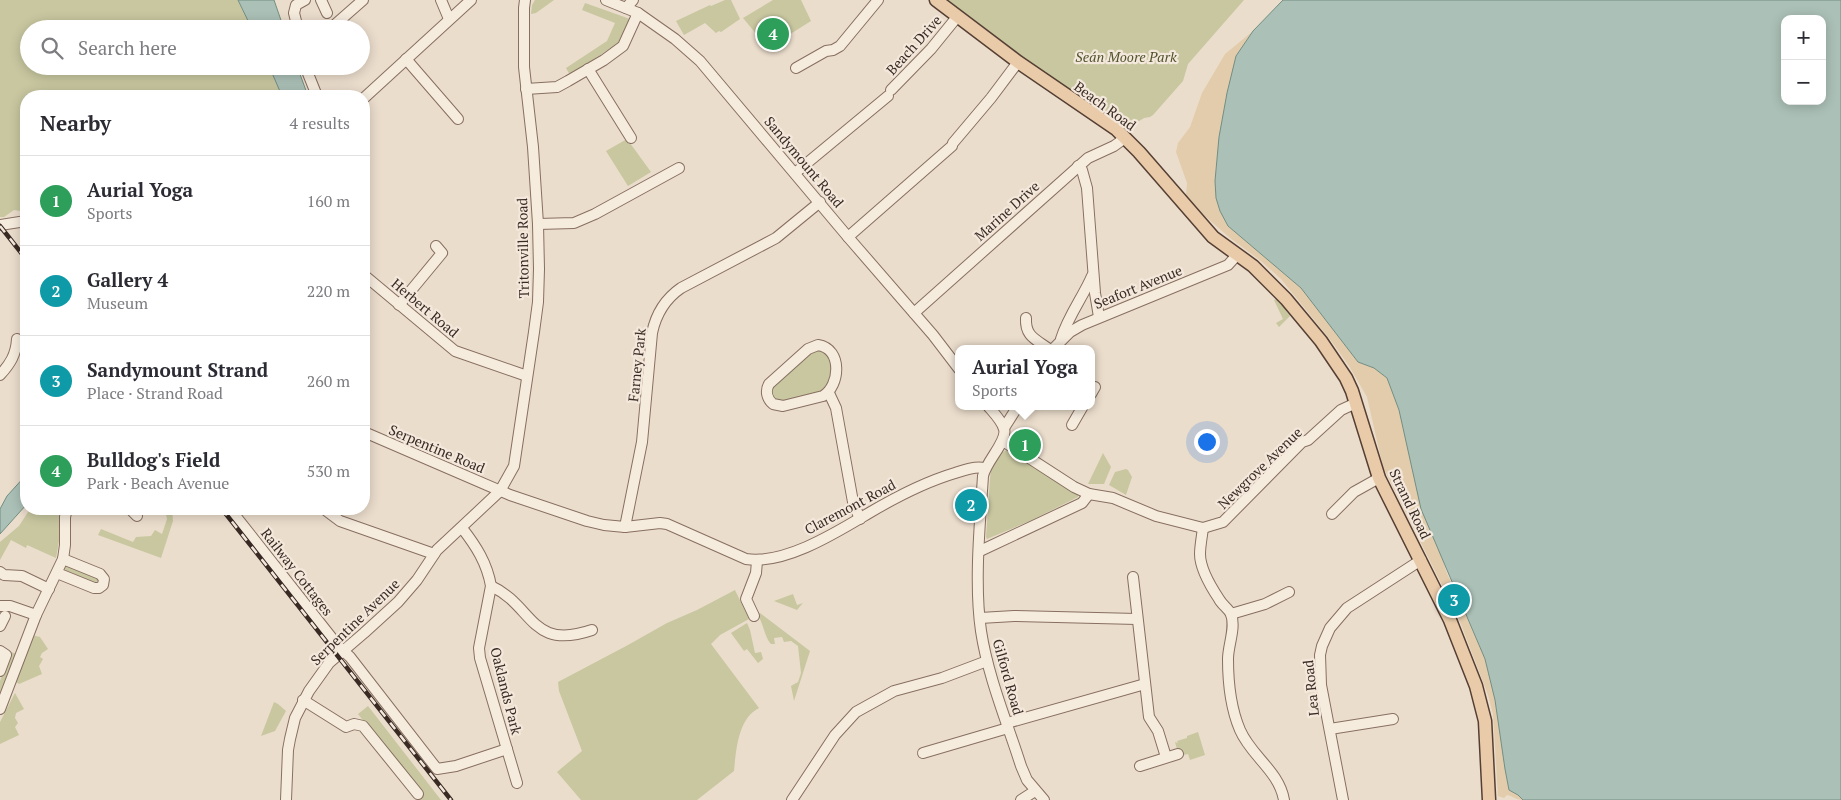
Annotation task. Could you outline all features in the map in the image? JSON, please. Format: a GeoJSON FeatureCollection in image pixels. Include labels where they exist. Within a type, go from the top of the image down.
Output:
{"type":"FeatureCollection","features":[{"type":"Feature","properties":{"kind":"main road","name":"Beach Road"},"geometry":{"type":"LineString","coordinates":[[936,0],[1018,62],[1108,123],[1139,152],[1213,237],[1237,255]]}},
{"type":"Feature","properties":{"kind":"main road","name":"Strand Road"},"geometry":{"type":"LineString","coordinates":[[1237,255],[1253,266],[1275,286],[1305,320],[1346,378],[1356,403],[1379,478],[1421,560],[1456,636],[1483,707],[1489,800]]}},
{"type":"Feature","properties":{"kind":"street"},"geometry":{"type":"LineString","coordinates":[[321,0],[327,13]]}},
{"type":"Feature","properties":{"kind":"street"},"geometry":{"type":"LineString","coordinates":[[340,20],[362,0]]}},
{"type":"Feature","properties":{"kind":"street"},"geometry":{"type":"LineString","coordinates":[[441,0],[449,20]]}},
{"type":"Feature","properties":{"kind":"street"},"geometry":{"type":"LineString","coordinates":[[370,92],[471,0]]}},
{"type":"Feature","properties":{"kind":"street","name":"Tritonville Road"},"geometry":{"type":"LineString","coordinates":[[500,491],[514,466],[538,302],[538,224],[523,46],[525,0]]}},
{"type":"Feature","properties":{"kind":"street","name":"Sandymount Road"},"geometry":{"type":"LineString","coordinates":[[606,0],[629,4],[700,60],[955,363]]}},
{"type":"Feature","properties":{"kind":"street"},"geometry":{"type":"LineString","coordinates":[[796,68],[826,51],[840,46],[878,0]]}},
{"type":"Feature","properties":{"kind":"street"},"geometry":{"type":"LineString","coordinates":[[296,20],[294,13],[298,2]]}},
{"type":"Feature","properties":{"kind":"street"},"geometry":{"type":"LineString","coordinates":[[526,89],[557,86],[588,69],[622,46],[638,13]]}},
{"type":"Feature","properties":{"kind":"street","name":"Beach Drive"},"geometry":{"type":"LineString","coordinates":[[794,173],[889,93],[957,17]]}},
{"type":"Feature","properties":{"kind":"street"},"geometry":{"type":"LineString","coordinates":[[406,59],[458,119]]}},
{"type":"Feature","properties":{"kind":"street"},"geometry":{"type":"LineString","coordinates":[[848,237],[953,144],[1018,62]]}},
{"type":"Feature","properties":{"kind":"street"},"geometry":{"type":"LineString","coordinates":[[588,69],[631,138]]}},
{"type":"Feature","properties":{"kind":"street"},"geometry":{"type":"LineString","coordinates":[[308,75],[314,90]]}},
{"type":"Feature","properties":{"kind":"street","name":"Marine Drive"},"geometry":{"type":"LineString","coordinates":[[914,313],[1078,166],[1088,158],[1114,146],[1125,138]]}},
{"type":"Feature","properties":{"kind":"street"},"geometry":{"type":"LineString","coordinates":[[1078,166],[1082,170],[1087,188],[1093,273],[1099,317]]}},
{"type":"Feature","properties":{"kind":"street"},"geometry":{"type":"LineString","coordinates":[[538,224],[574,222],[596,214],[679,168]]}},
{"type":"Feature","properties":{"kind":"street","name":"Farney Park"},"geometry":{"type":"LineString","coordinates":[[625,527],[642,442],[652,333],[661,309],[670,296],[681,288],[776,238],[820,202]]}},
{"type":"Feature","properties":{"kind":"street"},"geometry":{"type":"LineString","coordinates":[[0,224],[20,222]]}},
{"type":"Feature","properties":{"kind":"street"},"geometry":{"type":"LineString","coordinates":[[399,305],[442,253],[436,246]]}},
{"type":"Feature","properties":{"kind":"street","name":"Seafort Avenue"},"geometry":{"type":"LineString","coordinates":[[1057,345],[1070,332],[1099,317],[1228,265],[1237,255]]}},
{"type":"Feature","properties":{"kind":"street"},"geometry":{"type":"LineString","coordinates":[[1061,340],[1065,325],[1076,308],[1093,273]]}},
{"type":"Feature","properties":{"kind":"street","name":"Herbert Road"},"geometry":{"type":"LineString","coordinates":[[370,280],[455,351],[527,376]]}},
{"type":"Feature","properties":{"kind":"street"},"geometry":{"type":"LineString","coordinates":[[1026,318],[1028,333],[1044,345]]}},
{"type":"Feature","properties":{"kind":"street"},"geometry":{"type":"LineString","coordinates":[[0,375],[16,351],[17,339]]}},
{"type":"Feature","properties":{"kind":"street"},"geometry":{"type":"LineString","coordinates":[[829,393],[824,396],[780,407],[770,402],[767,390],[769,384],[808,349],[818,346],[831,351],[835,356],[834,382],[829,393],[836,408],[853,502],[860,519]]}},
{"type":"Feature","properties":{"kind":"street","name":"Newgrove Avenue"},"geometry":{"type":"LineString","coordinates":[[1203,528],[1223,522],[1302,442],[1308,440],[1341,410],[1356,403]]}},
{"type":"Feature","properties":{"kind":"street"},"geometry":{"type":"LineString","coordinates":[[991,410],[1004,428]]}},
{"type":"Feature","properties":{"kind":"street"},"geometry":{"type":"LineString","coordinates":[[984,468],[1004,441],[1004,428],[1015,410]]}},
{"type":"Feature","properties":{"kind":"street"},"geometry":{"type":"LineString","coordinates":[[1072,425],[1080,410]]}},
{"type":"Feature","properties":{"kind":"street","name":"Serpentine Road"},"geometry":{"type":"LineString","coordinates":[[370,435],[500,491]]}},
{"type":"Feature","properties":{"kind":"street"},"geometry":{"type":"LineString","coordinates":[[1004,441],[1074,487],[1089,494],[1113,498],[1156,516],[1203,528],[1200,560],[1216,595],[1231,614],[1232,630],[1228,657],[1229,680],[1237,722],[1245,742],[1273,774],[1280,785],[1284,800]]}},
{"type":"Feature","properties":{"kind":"street","name":"Claremont Road"},"geometry":{"type":"LineString","coordinates":[[757,561],[773,558],[839,532],[934,479],[980,467],[984,468]]}},
{"type":"Feature","properties":{"kind":"street","name":"Gilford Road"},"geometry":{"type":"LineString","coordinates":[[984,468],[980,551],[980,618],[987,661],[1021,766],[1027,780],[1044,800]]}},
{"type":"Feature","properties":{"kind":"street"},"geometry":{"type":"LineString","coordinates":[[1332,514],[1354,492],[1379,478]]}},
{"type":"Feature","properties":{"kind":"street"},"geometry":{"type":"LineString","coordinates":[[500,491],[538,506],[604,525],[625,527],[667,524],[746,559],[757,561],[756,573],[746,600],[754,616]]}},
{"type":"Feature","properties":{"kind":"street","name":"Serpentine Avenue"},"geometry":{"type":"LineString","coordinates":[[286,800],[288,750],[295,718],[303,700],[326,667],[398,602],[417,580],[434,554],[500,491]]}},
{"type":"Feature","properties":{"kind":"street"},"geometry":{"type":"LineString","coordinates":[[980,551],[1082,503],[1089,494]]}},
{"type":"Feature","properties":{"kind":"street"},"geometry":{"type":"LineString","coordinates":[[0,709],[36,615],[63,559],[65,515]]}},
{"type":"Feature","properties":{"kind":"street","name":"Railway Cottages"},"geometry":{"type":"LineString","coordinates":[[235,515],[308,610],[344,651]]}},
{"type":"Feature","properties":{"kind":"street"},"geometry":{"type":"LineString","coordinates":[[332,515],[340,521],[434,554]]}},
{"type":"Feature","properties":{"kind":"street","name":"Oaklands Park"},"geometry":{"type":"LineString","coordinates":[[462,528],[481,555],[489,576],[491,586],[479,648],[517,783]]}},
{"type":"Feature","properties":{"kind":"street"},"geometry":{"type":"LineString","coordinates":[[57,573],[94,588],[104,585],[104,578],[100,574],[63,559]]}},
{"type":"Feature","properties":{"kind":"street","name":"Lea Road"},"geometry":{"type":"LineString","coordinates":[[1343,800],[1321,685],[1322,646],[1327,633],[1337,617],[1347,608],[1421,560]]}},
{"type":"Feature","properties":{"kind":"street"},"geometry":{"type":"LineString","coordinates":[[0,572],[4,575],[22,576],[49,589]]}},
{"type":"Feature","properties":{"kind":"street"},"geometry":{"type":"LineString","coordinates":[[1133,577],[1149,717],[1157,727],[1166,757]]}},
{"type":"Feature","properties":{"kind":"street"},"geometry":{"type":"LineString","coordinates":[[491,586],[501,591],[531,621],[550,634],[566,636],[592,630]]}},
{"type":"Feature","properties":{"kind":"street"},"geometry":{"type":"LineString","coordinates":[[1231,614],[1265,604],[1289,592]]}},
{"type":"Feature","properties":{"kind":"street"},"geometry":{"type":"LineString","coordinates":[[0,626],[3,611],[10,606],[36,615]]}},
{"type":"Feature","properties":{"kind":"street"},"geometry":{"type":"LineString","coordinates":[[980,618],[1014,616],[1137,619]]}},
{"type":"Feature","properties":{"kind":"street","name":"Oaklands Park"},"geometry":{"type":"LineString","coordinates":[[344,651],[438,769],[456,766],[506,748]]}},
{"type":"Feature","properties":{"kind":"street"},"geometry":{"type":"LineString","coordinates":[[0,671],[3,655]]}},
{"type":"Feature","properties":{"kind":"street"},"geometry":{"type":"LineString","coordinates":[[792,800],[835,735],[856,712],[894,691],[950,675],[987,661]]}},
{"type":"Feature","properties":{"kind":"street"},"geometry":{"type":"LineString","coordinates":[[923,753],[1008,725],[1145,684]]}},
{"type":"Feature","properties":{"kind":"street"},"geometry":{"type":"LineString","coordinates":[[303,700],[346,727],[354,724],[363,726],[418,794]]}},
{"type":"Feature","properties":{"kind":"street"},"geometry":{"type":"LineString","coordinates":[[1330,729],[1393,719]]}},
{"type":"Feature","properties":{"kind":"street"},"geometry":{"type":"LineString","coordinates":[[1140,766],[1178,754]]}},
{"type":"Feature","properties":{"kind":"street"},"geometry":{"type":"LineString","coordinates":[[1021,800],[1035,791]]}},
{"type":"Feature","properties":{"kind":"green space"},"geometry":{"type":"Polygon","coordinates":[[[0,0],[238,0],[248,20],[20,20],[20,75],[273,75],[279,90],[20,90],[20,211],[14,210],[4,217],[0,217],[0,0]]]}},
{"type":"Feature","properties":{"kind":"green space"},"geometry":{"type":"Polygon","coordinates":[[[535,0],[554,0],[536,13],[531,14],[532,5],[535,0]]]}},
{"type":"Feature","properties":{"kind":"green space"},"geometry":{"type":"Polygon","coordinates":[[[725,0],[731,0],[740,19],[721,32],[716,33],[705,23],[684,35],[676,21],[725,0]]]}},
{"type":"Feature","properties":{"kind":"green space"},"geometry":{"type":"Polygon","coordinates":[[[773,0],[801,0],[811,21],[768,48],[743,18],[773,0]]]}},
{"type":"Feature","properties":{"kind":"green space","name":"Seán Moore Park"},"geometry":{"type":"Polygon","coordinates":[[[948,0],[1244,0],[1188,64],[1183,81],[1153,115],[1133,125],[1121,118],[1120,121],[1040,70],[948,0]]]}},
{"type":"Feature","properties":{"kind":"green space"},"geometry":{"type":"Polygon","coordinates":[[[585,3],[630,19],[618,43],[570,75],[566,68],[607,41],[615,23],[582,10],[585,3]]]}},
{"type":"Feature","properties":{"kind":"green space"},"geometry":{"type":"Polygon","coordinates":[[[627,139],[651,172],[628,186],[606,151],[627,139]]]}},
{"type":"Feature","properties":{"kind":"green space"},"geometry":{"type":"Polygon","coordinates":[[[1277,299],[1290,316],[1279,327],[1276,323],[1283,319],[1274,300],[1277,299]]]}},
{"type":"Feature","properties":{"kind":"green space"},"geometry":{"type":"Polygon","coordinates":[[[813,350],[824,350],[832,366],[831,375],[824,391],[779,403],[775,401],[770,390],[771,387],[813,350]]]}},
{"type":"Feature","properties":{"kind":"green space"},"geometry":{"type":"Polygon","coordinates":[[[1012,448],[1078,494],[1078,497],[1032,520],[987,539],[991,465],[1000,453],[1012,448]]]}},
{"type":"Feature","properties":{"kind":"green space"},"geometry":{"type":"Polygon","coordinates":[[[1103,453],[1111,467],[1104,484],[1088,484],[1103,453]]]}},
{"type":"Feature","properties":{"kind":"green space"},"geometry":{"type":"Polygon","coordinates":[[[1126,469],[1132,477],[1126,495],[1109,485],[1115,472],[1126,469]]]}},
{"type":"Feature","properties":{"kind":"green space"},"geometry":{"type":"Polygon","coordinates":[[[26,515],[59,515],[59,541],[56,558],[27,545],[26,548],[11,540],[0,560],[0,542],[19,526],[26,515]]]}},
{"type":"Feature","properties":{"kind":"green space"},"geometry":{"type":"Polygon","coordinates":[[[166,515],[172,515],[173,521],[161,558],[98,535],[101,529],[133,542],[136,537],[151,536],[155,530],[162,534],[167,519],[166,515]]]}},
{"type":"Feature","properties":{"kind":"green space"},"geometry":{"type":"Polygon","coordinates":[[[67,565],[96,576],[98,581],[94,583],[66,571],[64,568],[67,565]]]}},
{"type":"Feature","properties":{"kind":"green space"},"geometry":{"type":"Polygon","coordinates":[[[735,590],[749,619],[720,635],[711,644],[759,708],[752,713],[742,727],[737,745],[734,771],[697,800],[581,800],[557,772],[582,751],[559,691],[558,682],[667,623],[735,590]]]}},
{"type":"Feature","properties":{"kind":"green space"},"geometry":{"type":"Polygon","coordinates":[[[793,594],[797,605],[803,603],[797,610],[774,601],[793,594]]]}},
{"type":"Feature","properties":{"kind":"green space"},"geometry":{"type":"Polygon","coordinates":[[[760,613],[810,651],[794,701],[791,686],[798,682],[801,673],[798,646],[791,641],[784,642],[782,637],[774,638],[775,644],[771,644],[757,614],[760,613]]]}},
{"type":"Feature","properties":{"kind":"green space"},"geometry":{"type":"Polygon","coordinates":[[[747,623],[755,653],[761,652],[763,659],[758,663],[747,649],[744,651],[731,633],[747,623]]]}},
{"type":"Feature","properties":{"kind":"green space"},"geometry":{"type":"Polygon","coordinates":[[[32,635],[40,637],[48,649],[40,657],[43,659],[39,666],[42,674],[19,684],[16,682],[32,635]]]}},
{"type":"Feature","properties":{"kind":"green space"},"geometry":{"type":"Polygon","coordinates":[[[11,652],[17,654],[0,697],[0,681],[11,652]]]}},
{"type":"Feature","properties":{"kind":"green space"},"geometry":{"type":"Polygon","coordinates":[[[15,693],[24,709],[16,713],[15,718],[18,723],[15,727],[19,735],[0,744],[0,722],[15,693]]]}},
{"type":"Feature","properties":{"kind":"green space"},"geometry":{"type":"Polygon","coordinates":[[[274,702],[286,711],[275,731],[261,736],[274,702]]]}},
{"type":"Feature","properties":{"kind":"green space"},"geometry":{"type":"Polygon","coordinates":[[[368,706],[441,800],[415,800],[421,793],[358,714],[368,706]]]}},
{"type":"Feature","properties":{"kind":"green space"},"geometry":{"type":"Polygon","coordinates":[[[1198,732],[1205,755],[1190,760],[1188,754],[1179,756],[1175,742],[1178,743],[1177,741],[1198,732]]]}},
{"type":"Feature","properties":{"kind":"sand"},"geometry":{"type":"Polygon","coordinates":[[[1253,31],[1236,56],[1216,165],[1216,198],[1220,211],[1228,226],[1301,288],[1358,362],[1374,368],[1387,378],[1399,410],[1446,571],[1485,659],[1495,700],[1509,789],[1523,800],[1507,795],[1504,798],[1498,796],[1493,714],[1488,695],[1459,619],[1383,467],[1367,397],[1332,342],[1281,279],[1205,216],[1186,195],[1187,183],[1176,152],[1178,143],[1190,127],[1202,93],[1225,54],[1253,31]]]}},
{"type":"Feature","properties":{"kind":"shaded area"},"geometry":{"type":"Polygon","coordinates":[[[238,0],[274,0],[281,20],[248,20],[238,0]]]}},
{"type":"Feature","properties":{"kind":"shaded area"},"geometry":{"type":"Polygon","coordinates":[[[1283,0],[1841,0],[1841,800],[1523,800],[1509,790],[1495,700],[1485,659],[1421,509],[1399,410],[1387,378],[1374,368],[1358,362],[1301,288],[1228,226],[1220,211],[1216,198],[1215,181],[1219,137],[1236,56],[1253,31],[1283,0]]]}},
{"type":"Feature","properties":{"kind":"shaded area"},"geometry":{"type":"Polygon","coordinates":[[[273,75],[300,75],[306,90],[279,90],[273,75]]]}},
{"type":"Feature","properties":{"kind":"shaded area"},"geometry":{"type":"Polygon","coordinates":[[[20,482],[20,512],[0,534],[0,509],[7,496],[20,482]]]}},
{"type":"Feature","properties":{"kind":"railway"},"geometry":{"type":"LineString","coordinates":[[0,226],[20,251]]}},
{"type":"Feature","properties":{"kind":"railway"},"geometry":{"type":"LineString","coordinates":[[227,515],[451,800]]}},
{"type":"Feature","properties":{"kind":"place","name":"Bulldog's Field"},"geometry":{"type":"Point","coordinates":[773,34]}},
{"type":"Feature","properties":{"kind":"place","name":"Aurial Yoga"},"geometry":{"type":"Point","coordinates":[1025,445]}},
{"type":"Feature","properties":{"kind":"place","name":"Gallery 4"},"geometry":{"type":"Point","coordinates":[971,505]}},
{"type":"Feature","properties":{"kind":"place","name":"Sandymount Strand"},"geometry":{"type":"Point","coordinates":[1454,600]}}]}
